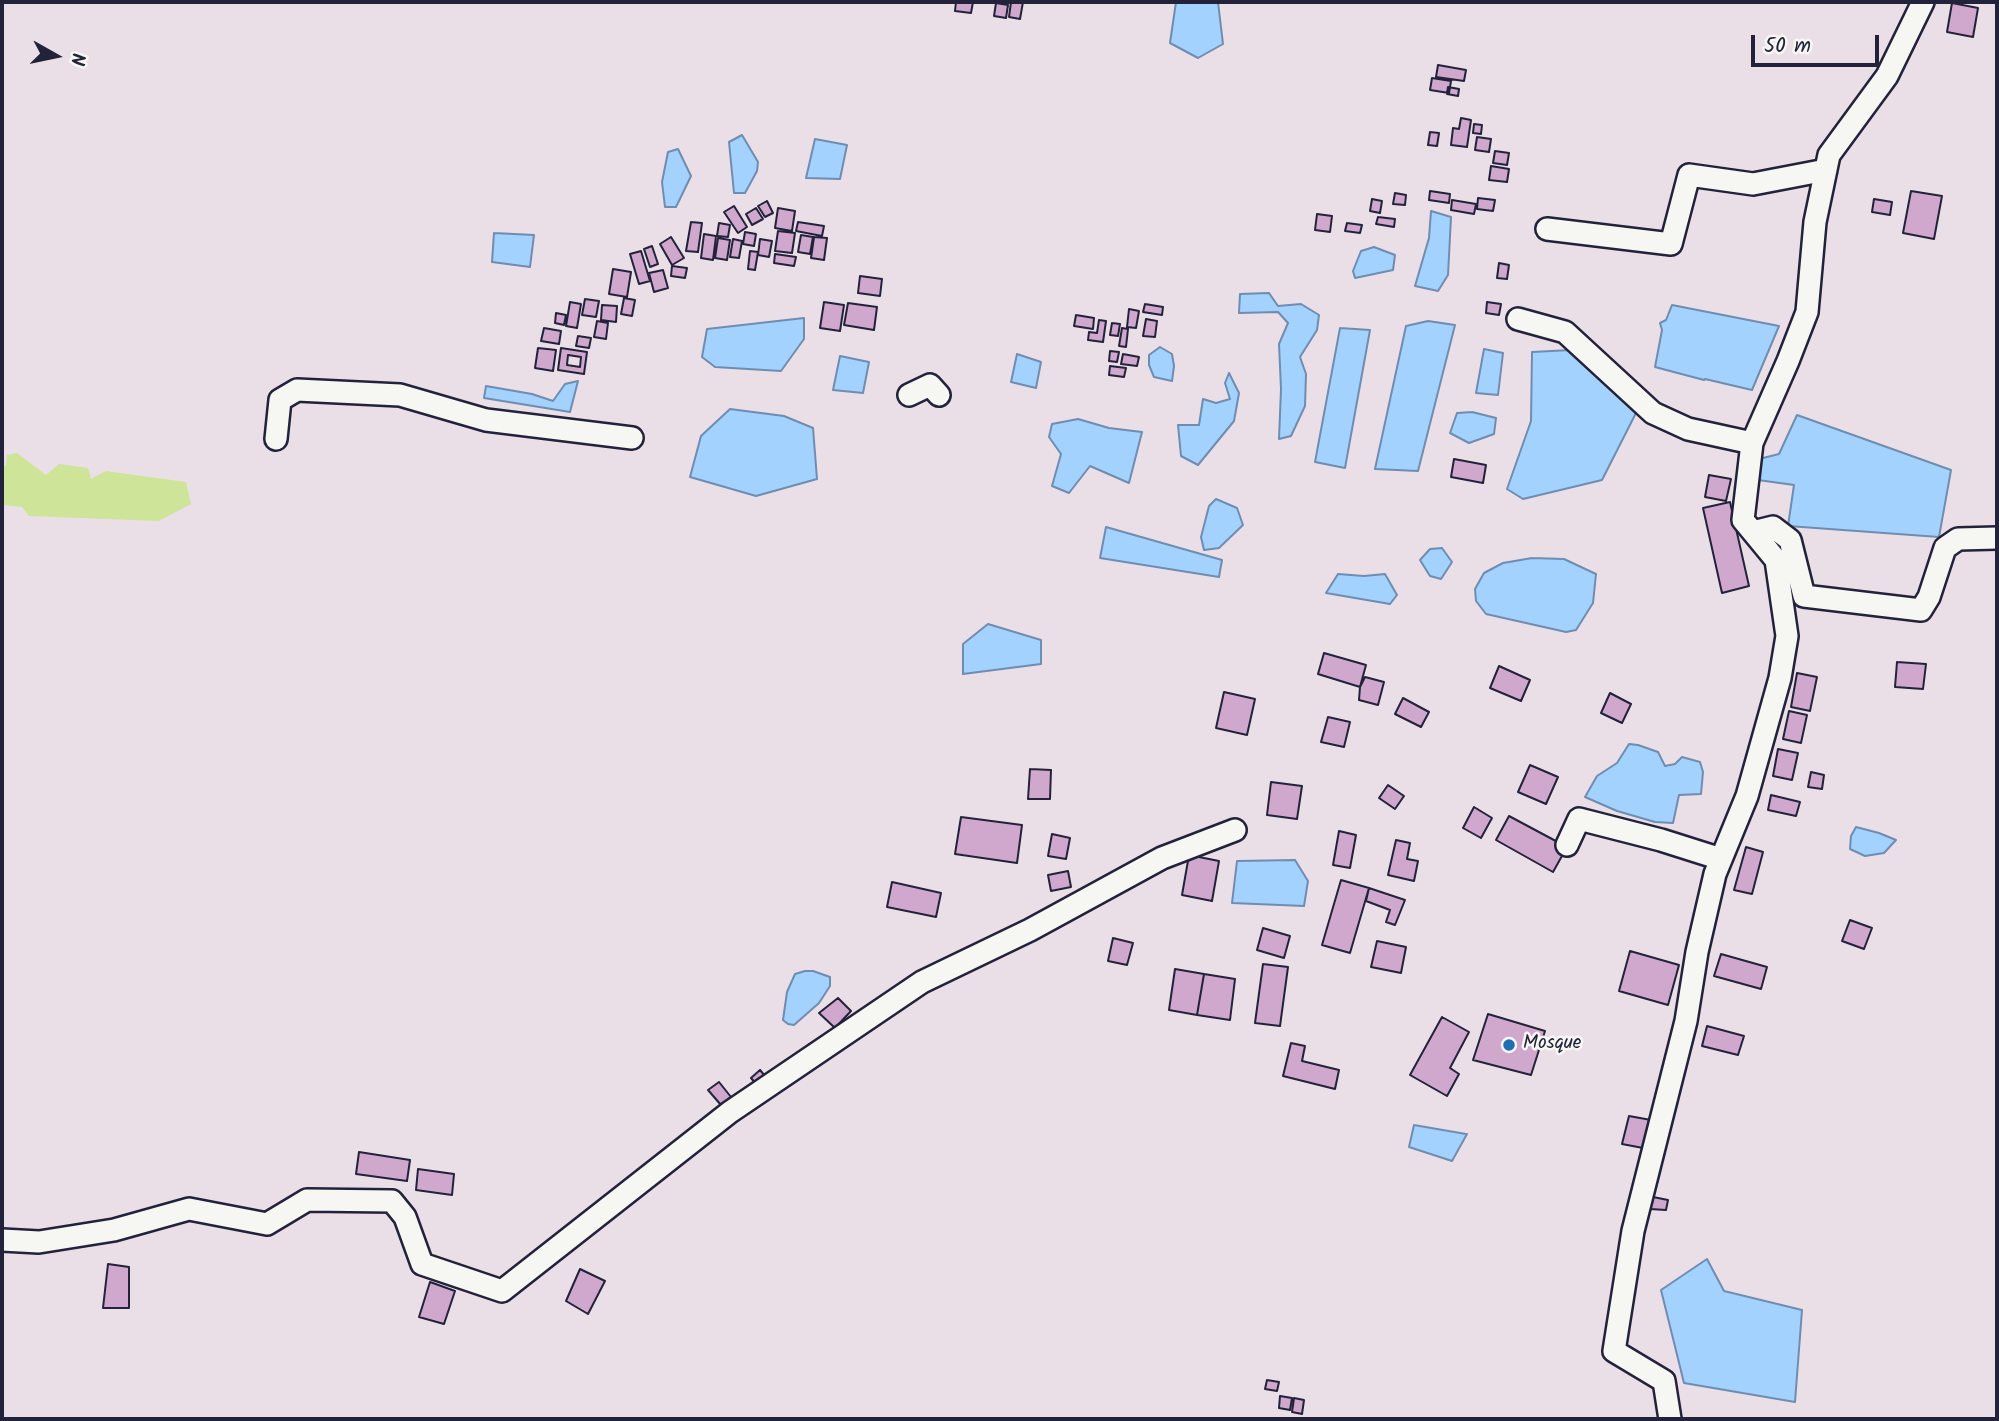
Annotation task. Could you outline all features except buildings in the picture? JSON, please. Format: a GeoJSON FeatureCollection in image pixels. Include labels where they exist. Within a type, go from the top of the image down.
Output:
{"type":"FeatureCollection","features":[{"type":"Feature","properties":{"kind":"street"},"geometry":{"type":"LineString","coordinates":[[1670,1419],[1664,1381],[1614,1351],[1633,1231],[1686,1021],[1697,952],[1715,874],[1747,796],[1780,678],[1787,636],[1776,560],[1742,520],[1752,443],[1807,312],[1815,222],[1829,155],[1887,75],[1923,2]]}},
{"type":"Feature","properties":{"kind":"street"},"geometry":{"type":"LineString","coordinates":[[1547,229],[1671,244],[1689,175],[1753,184],[1826,170]]}},
{"type":"Feature","properties":{"kind":"street"},"geometry":{"type":"LineString","coordinates":[[1518,319],[1565,332],[1653,413],[1688,429],[1752,443]]}},
{"type":"Feature","properties":{"kind":"street"},"geometry":{"type":"LineString","coordinates":[[909,395],[930,385],[939,394]]}},
{"type":"Feature","properties":{"kind":"street"},"geometry":{"type":"LineString","coordinates":[[276,439],[280,400],[297,390],[401,395],[485,420],[632,438]]}},
{"type":"Feature","properties":{"kind":"street"},"geometry":{"type":"LineString","coordinates":[[1753,532],[1773,527],[1790,540],[1804,596],[1921,610],[1929,597],[1945,548],[1958,539],[1997,538]]}},
{"type":"Feature","properties":{"kind":"street"},"geometry":{"type":"LineString","coordinates":[[1567,845],[1579,819],[1721,859]]}},
{"type":"Feature","properties":{"kind":"street"},"geometry":{"type":"LineString","coordinates":[[2,1240],[39,1242],[114,1230],[188,1209],[267,1224],[307,1200],[392,1201],[405,1217],[422,1264],[502,1291],[730,1112],[922,982],[1030,930],[1162,858],[1235,830]]}},
{"type":"Feature","properties":{"kind":"green space"},"geometry":{"type":"Polygon","coordinates":[[[17,453],[46,475],[59,464],[88,468],[91,479],[106,471],[186,482],[191,504],[159,521],[29,516],[22,507],[2,504],[2,468],[6,465],[7,455],[17,453]]]}},
{"type":"Feature","properties":{"kind":"water"},"geometry":{"type":"Polygon","coordinates":[[[1176,2],[1218,2],[1223,44],[1198,58],[1170,43],[1176,2]]]}},
{"type":"Feature","properties":{"kind":"water"},"geometry":{"type":"Polygon","coordinates":[[[742,135],[758,162],[757,171],[745,193],[734,193],[729,142],[742,135]]]}},
{"type":"Feature","properties":{"kind":"water"},"geometry":{"type":"Polygon","coordinates":[[[815,139],[847,145],[840,179],[806,178],[815,139]]]}},
{"type":"Feature","properties":{"kind":"water"},"geometry":{"type":"Polygon","coordinates":[[[678,149],[691,176],[676,207],[665,207],[662,182],[668,152],[678,149]]]}},
{"type":"Feature","properties":{"kind":"water"},"geometry":{"type":"Polygon","coordinates":[[[1431,211],[1451,217],[1448,275],[1438,291],[1415,286],[1429,238],[1431,211]]]}},
{"type":"Feature","properties":{"kind":"water"},"geometry":{"type":"Polygon","coordinates":[[[494,233],[534,235],[530,267],[492,262],[494,233]]]}},
{"type":"Feature","properties":{"kind":"water"},"geometry":{"type":"Polygon","coordinates":[[[1374,247],[1395,255],[1393,270],[1355,278],[1353,271],[1361,251],[1374,247]]]}},
{"type":"Feature","properties":{"kind":"water"},"geometry":{"type":"Polygon","coordinates":[[[1269,293],[1278,306],[1301,304],[1319,315],[1317,330],[1300,357],[1306,374],[1305,406],[1291,436],[1279,439],[1279,344],[1288,323],[1278,312],[1239,313],[1240,294],[1269,293]]]}},
{"type":"Feature","properties":{"kind":"water"},"geometry":{"type":"Polygon","coordinates":[[[1672,305],[1779,326],[1752,390],[1655,367],[1662,330],[1660,323],[1666,320],[1672,305]]]}},
{"type":"Feature","properties":{"kind":"water"},"geometry":{"type":"Polygon","coordinates":[[[804,318],[804,339],[781,371],[715,367],[702,357],[707,329],[804,318]]]}},
{"type":"Feature","properties":{"kind":"water"},"geometry":{"type":"Polygon","coordinates":[[[1428,321],[1455,325],[1418,471],[1375,469],[1406,326],[1428,321]]]}},
{"type":"Feature","properties":{"kind":"water"},"geometry":{"type":"Polygon","coordinates":[[[1340,328],[1370,330],[1345,468],[1315,462],[1340,328]]]}},
{"type":"Feature","properties":{"kind":"water"},"geometry":{"type":"Polygon","coordinates":[[[1160,347],[1172,354],[1172,381],[1154,377],[1149,365],[1149,355],[1160,347]]]}},
{"type":"Feature","properties":{"kind":"water"},"geometry":{"type":"Polygon","coordinates":[[[1484,349],[1503,353],[1498,395],[1476,393],[1484,349]]]}},
{"type":"Feature","properties":{"kind":"water"},"geometry":{"type":"Polygon","coordinates":[[[1571,350],[1609,379],[1636,413],[1602,480],[1523,499],[1507,489],[1531,421],[1532,352],[1571,350]]]}},
{"type":"Feature","properties":{"kind":"water"},"geometry":{"type":"Polygon","coordinates":[[[1017,354],[1041,362],[1036,388],[1011,382],[1017,354]]]}},
{"type":"Feature","properties":{"kind":"water"},"geometry":{"type":"Polygon","coordinates":[[[840,356],[869,362],[863,393],[833,390],[840,356]]]}},
{"type":"Feature","properties":{"kind":"water"},"geometry":{"type":"Polygon","coordinates":[[[1229,373],[1239,393],[1234,421],[1198,465],[1181,456],[1178,425],[1199,425],[1203,399],[1216,403],[1230,399],[1225,383],[1229,373]]]}},
{"type":"Feature","properties":{"kind":"water"},"geometry":{"type":"Polygon","coordinates":[[[578,381],[570,412],[484,398],[486,386],[532,394],[553,401],[565,384],[578,381]]]}},
{"type":"Feature","properties":{"kind":"water"},"geometry":{"type":"Polygon","coordinates":[[[730,409],[784,416],[813,428],[817,479],[756,496],[690,477],[701,436],[730,409]]]}},
{"type":"Feature","properties":{"kind":"water"},"geometry":{"type":"Polygon","coordinates":[[[1472,412],[1496,418],[1494,434],[1469,443],[1450,433],[1457,413],[1472,412]]]}},
{"type":"Feature","properties":{"kind":"water"},"geometry":{"type":"Polygon","coordinates":[[[1797,415],[1951,470],[1939,537],[1788,526],[1794,485],[1758,480],[1759,459],[1779,454],[1797,415]]]}},
{"type":"Feature","properties":{"kind":"water"},"geometry":{"type":"Polygon","coordinates":[[[1078,419],[1109,428],[1142,432],[1129,483],[1090,466],[1069,493],[1052,486],[1061,454],[1049,437],[1052,424],[1078,419]]]}},
{"type":"Feature","properties":{"kind":"water"},"geometry":{"type":"Polygon","coordinates":[[[1216,499],[1237,508],[1243,525],[1219,548],[1204,550],[1201,537],[1209,506],[1216,499]]]}},
{"type":"Feature","properties":{"kind":"water"},"geometry":{"type":"Polygon","coordinates":[[[1106,527],[1222,560],[1219,577],[1100,558],[1106,527]]]}},
{"type":"Feature","properties":{"kind":"water"},"geometry":{"type":"Polygon","coordinates":[[[1442,548],[1452,562],[1441,579],[1430,576],[1420,560],[1430,549],[1442,548]]]}},
{"type":"Feature","properties":{"kind":"water"},"geometry":{"type":"Polygon","coordinates":[[[1532,558],[1564,559],[1596,574],[1593,603],[1576,630],[1566,632],[1486,614],[1476,601],[1475,589],[1484,573],[1503,563],[1532,558]]]}},
{"type":"Feature","properties":{"kind":"water"},"geometry":{"type":"Polygon","coordinates":[[[1338,574],[1385,574],[1397,595],[1390,604],[1326,593],[1338,574]]]}},
{"type":"Feature","properties":{"kind":"water"},"geometry":{"type":"Polygon","coordinates":[[[988,624],[1041,640],[1041,664],[963,674],[963,644],[988,624]]]}},
{"type":"Feature","properties":{"kind":"water"},"geometry":{"type":"Polygon","coordinates":[[[1629,744],[1658,752],[1665,766],[1675,764],[1682,757],[1700,762],[1703,772],[1701,794],[1679,795],[1673,823],[1655,822],[1617,811],[1585,797],[1597,776],[1617,763],[1629,744]]]}},
{"type":"Feature","properties":{"kind":"water"},"geometry":{"type":"Polygon","coordinates":[[[1856,827],[1896,840],[1884,853],[1865,856],[1850,849],[1851,836],[1856,827]]]}},
{"type":"Feature","properties":{"kind":"water"},"geometry":{"type":"Polygon","coordinates":[[[1295,860],[1308,881],[1304,906],[1232,903],[1237,861],[1295,860]]]}},
{"type":"Feature","properties":{"kind":"water"},"geometry":{"type":"Polygon","coordinates":[[[805,971],[830,977],[830,986],[819,1003],[794,1025],[788,1024],[783,1020],[787,992],[795,974],[805,971]]]}},
{"type":"Feature","properties":{"kind":"water"},"geometry":{"type":"Polygon","coordinates":[[[1414,1125],[1467,1134],[1452,1161],[1409,1147],[1414,1125]]]}},
{"type":"Feature","properties":{"kind":"water"},"geometry":{"type":"Polygon","coordinates":[[[1707,1259],[1724,1291],[1802,1310],[1795,1402],[1684,1383],[1661,1290],[1707,1259]]]}},
{"type":"Feature","properties":{"kind":"place","name":"Mosque"},"geometry":{"type":"Point","coordinates":[1509,1045]}}]}
